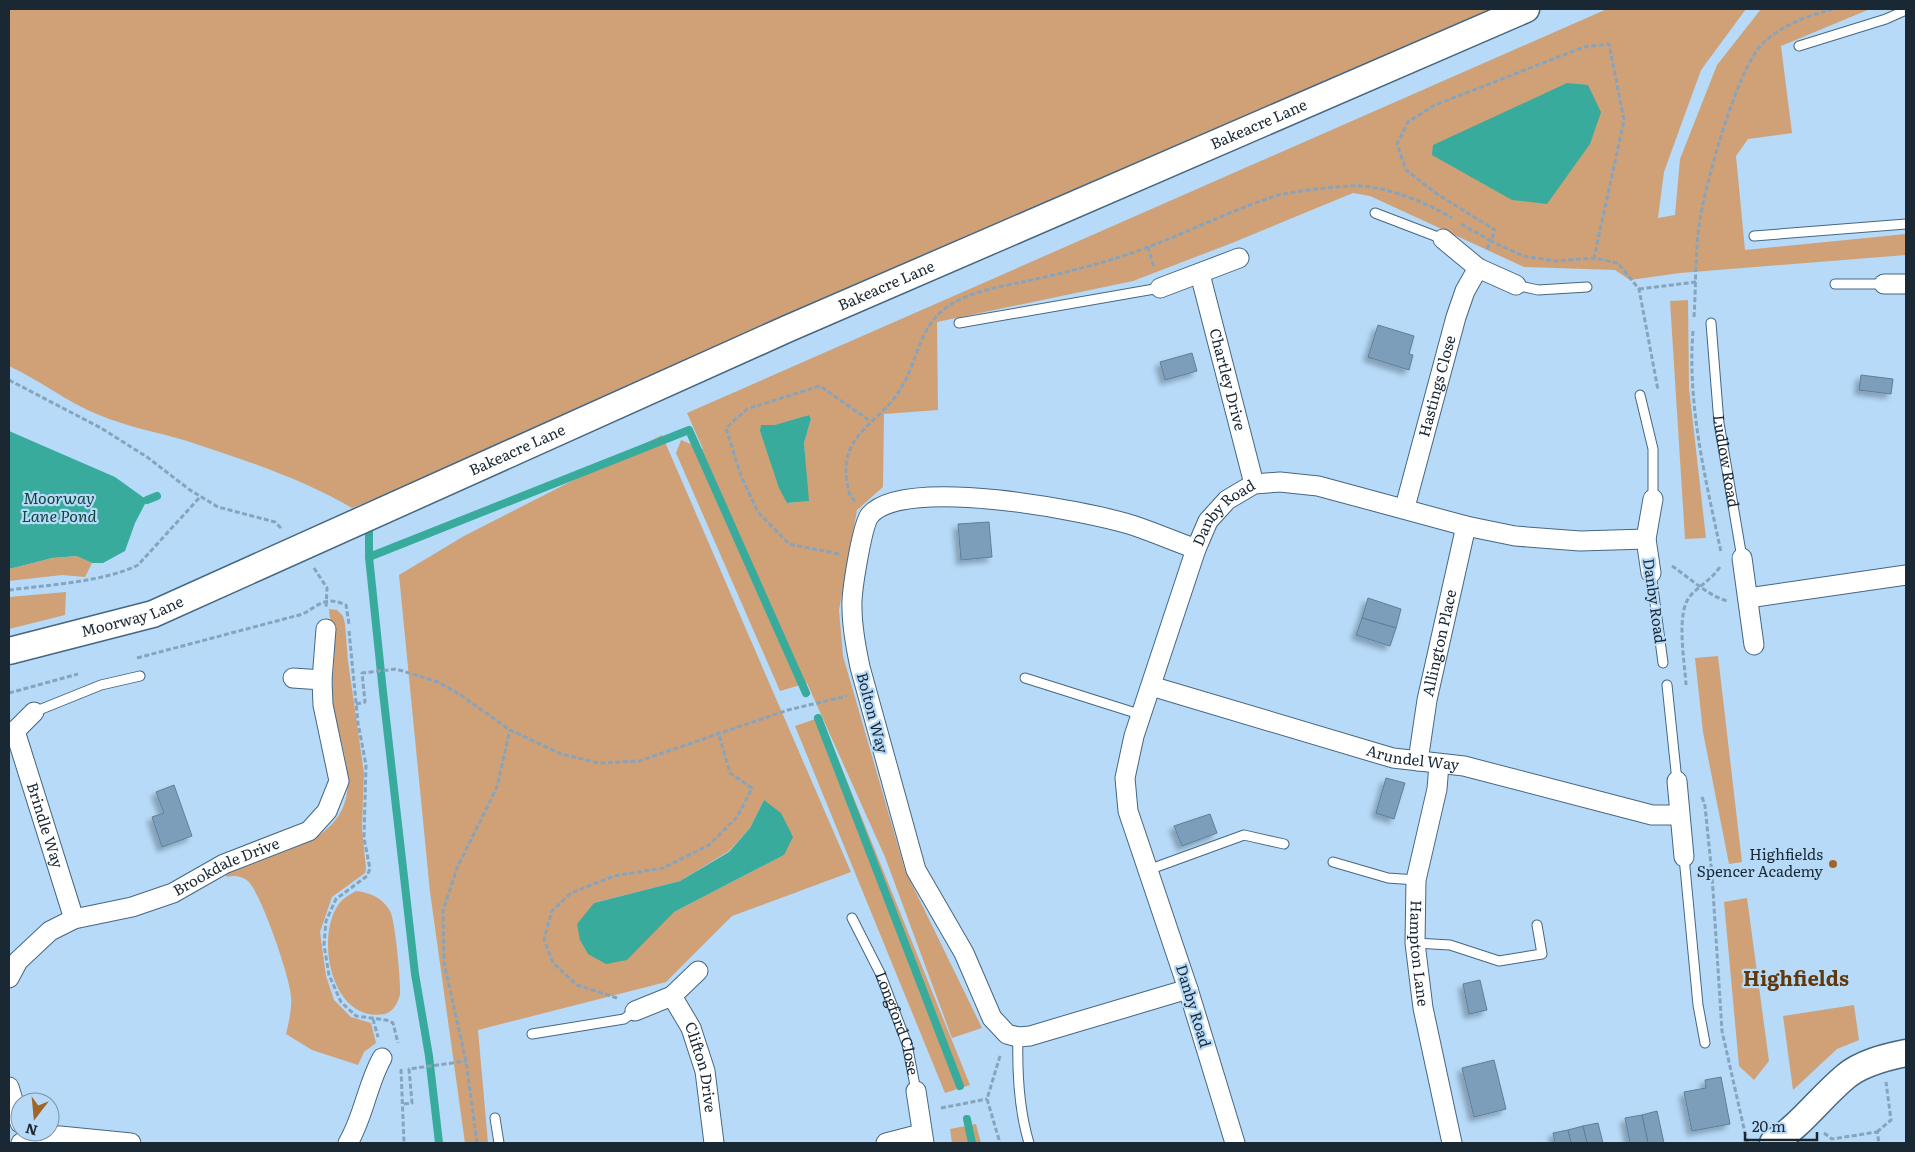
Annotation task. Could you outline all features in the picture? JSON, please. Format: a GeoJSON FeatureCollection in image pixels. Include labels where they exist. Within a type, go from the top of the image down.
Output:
{"type":"FeatureCollection","features":[{"type":"Feature","properties":{"kind":"street","name":"Bakeacre Lane"},"geometry":{"type":"LineString","coordinates":[[249,570],[787,329],[1526,9]]}},
{"type":"Feature","properties":{"kind":"street"},"geometry":{"type":"LineString","coordinates":[[1443,239],[1478,268],[1516,285]]}},
{"type":"Feature","properties":{"kind":"street"},"geometry":{"type":"LineString","coordinates":[[1160,288],[1239,258]]}},
{"type":"Feature","properties":{"kind":"street","name":"Hastings Close"},"geometry":{"type":"LineString","coordinates":[[1405,508],[1456,317],[1465,291],[1478,268]]}},
{"type":"Feature","properties":{"kind":"street","name":"Chartley Drive"},"geometry":{"type":"LineString","coordinates":[[1200,274],[1254,484]]}},
{"type":"Feature","properties":{"kind":"street"},"geometry":{"type":"LineString","coordinates":[[1884,284],[1906,284]]}},
{"type":"Feature","properties":{"kind":"street","name":"Danby Road"},"geometry":{"type":"LineString","coordinates":[[1235,1143],[1188,989],[1128,811],[1125,778],[1134,736],[1196,549],[1208,521],[1227,500],[1254,484],[1280,482],[1318,486],[1466,526],[1515,536],[1580,541],[1646,539]]}},
{"type":"Feature","properties":{"kind":"street"},"geometry":{"type":"LineString","coordinates":[[870,516],[881,508],[903,499],[963,497],[1051,506],[1132,525],[1196,549]]}},
{"type":"Feature","properties":{"kind":"street","name":"Danby Road"},"geometry":{"type":"LineString","coordinates":[[1650,566],[1646,539],[1653,499]]}},
{"type":"Feature","properties":{"kind":"street","name":"Bolton Way"},"geometry":{"type":"LineString","coordinates":[[870,516],[859,558],[852,606],[854,639],[867,691],[916,870],[964,953],[992,1018],[1012,1035]]}},
{"type":"Feature","properties":{"kind":"street","name":"Allington Place"},"geometry":{"type":"LineString","coordinates":[[1418,761],[1427,700],[1466,526]]}},
{"type":"Feature","properties":{"kind":"street","name":"Ludlow Road"},"geometry":{"type":"LineString","coordinates":[[1742,558],[1754,645]]}},
{"type":"Feature","properties":{"kind":"street","name":"Moorway Lane"},"geometry":{"type":"LineString","coordinates":[[9,651],[153,614],[249,570]]}},
{"type":"Feature","properties":{"kind":"street"},"geometry":{"type":"LineString","coordinates":[[1748,598],[1906,575]]}},
{"type":"Feature","properties":{"kind":"street","name":"Brookdale Drive"},"geometry":{"type":"LineString","coordinates":[[9,978],[18,962],[50,931],[74,919],[132,907],[173,893],[224,864],[309,831],[327,811],[339,781],[322,705],[326,628]]}},
{"type":"Feature","properties":{"kind":"street"},"geometry":{"type":"LineString","coordinates":[[293,678],[322,680]]}},
{"type":"Feature","properties":{"kind":"street","name":"Arundel Way"},"geometry":{"type":"LineString","coordinates":[[1152,686],[1393,758],[1464,766],[1652,816],[1679,815]]}},
{"type":"Feature","properties":{"kind":"street","name":"Brindle Way"},"geometry":{"type":"LineString","coordinates":[[34,712],[12,732],[74,919]]}},
{"type":"Feature","properties":{"kind":"street","name":"Hampton Lane"},"geometry":{"type":"LineString","coordinates":[[1440,764],[1438,789],[1416,880],[1415,943],[1423,1008],[1452,1143]]}},
{"type":"Feature","properties":{"kind":"street"},"geometry":{"type":"LineString","coordinates":[[1677,780],[1684,857]]}},
{"type":"Feature","properties":{"kind":"street"},"geometry":{"type":"LineString","coordinates":[[636,1010],[672,996],[698,971]]}},
{"type":"Feature","properties":{"kind":"street"},"geometry":{"type":"LineString","coordinates":[[1012,1035],[1053,1031],[1188,989]]}},
{"type":"Feature","properties":{"kind":"street","name":"Clifton Drive"},"geometry":{"type":"LineString","coordinates":[[672,996],[691,1028],[705,1071],[714,1143]]}},
{"type":"Feature","properties":{"kind":"street"},"geometry":{"type":"LineString","coordinates":[[1773,1143],[1805,1118],[1846,1075],[1894,1055]]}},
{"type":"Feature","properties":{"kind":"street"},"geometry":{"type":"LineString","coordinates":[[348,1143],[355,1131],[371,1078],[382,1058]]}},
{"type":"Feature","properties":{"kind":"street","name":"Longford Close"},"geometry":{"type":"LineString","coordinates":[[886,1143],[923,1139],[916,1091]]}},
{"type":"Feature","properties":{"kind":"street"},"geometry":{"type":"LineString","coordinates":[[60,1136],[131,1143]]}},
{"type":"Feature","properties":{"kind":"lane"},"geometry":{"type":"LineString","coordinates":[[1799,46],[1886,19],[1906,10]]}},
{"type":"Feature","properties":{"kind":"lane"},"geometry":{"type":"LineString","coordinates":[[1375,213],[1443,239]]}},
{"type":"Feature","properties":{"kind":"lane"},"geometry":{"type":"LineString","coordinates":[[1754,236],[1906,224]]}},
{"type":"Feature","properties":{"kind":"lane"},"geometry":{"type":"LineString","coordinates":[[1835,284],[1884,284]]}},
{"type":"Feature","properties":{"kind":"lane"},"geometry":{"type":"LineString","coordinates":[[1516,285],[1538,290],[1588,287]]}},
{"type":"Feature","properties":{"kind":"lane"},"geometry":{"type":"LineString","coordinates":[[959,323],[1160,288]]}},
{"type":"Feature","properties":{"kind":"lane","name":"Ludlow Road"},"geometry":{"type":"LineString","coordinates":[[1711,323],[1719,424],[1742,558]]}},
{"type":"Feature","properties":{"kind":"lane"},"geometry":{"type":"LineString","coordinates":[[1640,395],[1653,449],[1653,499]]}},
{"type":"Feature","properties":{"kind":"lane","name":"Danby Road"},"geometry":{"type":"LineString","coordinates":[[1650,566],[1663,663]]}},
{"type":"Feature","properties":{"kind":"lane"},"geometry":{"type":"LineString","coordinates":[[34,712],[101,685],[140,676]]}},
{"type":"Feature","properties":{"kind":"lane"},"geometry":{"type":"LineString","coordinates":[[1025,678],[1142,715]]}},
{"type":"Feature","properties":{"kind":"lane"},"geometry":{"type":"LineString","coordinates":[[1667,685],[1677,780]]}},
{"type":"Feature","properties":{"kind":"lane"},"geometry":{"type":"LineString","coordinates":[[1148,870],[1244,835],[1284,844]]}},
{"type":"Feature","properties":{"kind":"lane"},"geometry":{"type":"LineString","coordinates":[[1684,857],[1698,1005],[1705,1043]]}},
{"type":"Feature","properties":{"kind":"lane"},"geometry":{"type":"LineString","coordinates":[[1333,862],[1388,878],[1416,880]]}},
{"type":"Feature","properties":{"kind":"lane","name":"Longford Close"},"geometry":{"type":"LineString","coordinates":[[852,918],[880,973],[907,1044],[916,1091]]}},
{"type":"Feature","properties":{"kind":"lane"},"geometry":{"type":"LineString","coordinates":[[1415,943],[1450,945],[1499,961],[1542,954],[1537,925]]}},
{"type":"Feature","properties":{"kind":"lane"},"geometry":{"type":"LineString","coordinates":[[532,1034],[624,1020],[636,1010]]}},
{"type":"Feature","properties":{"kind":"lane"},"geometry":{"type":"LineString","coordinates":[[1012,1035],[1018,1056],[1023,1124],[1029,1143]]}},
{"type":"Feature","properties":{"kind":"lane"},"geometry":{"type":"LineString","coordinates":[[495,1118],[499,1143]]}},
{"type":"Feature","properties":{"kind":"path"},"geometry":{"type":"LineString","coordinates":[[1686,693],[1683,605],[1691,594],[1716,574],[1723,561],[1700,447],[1691,354],[1699,224],[1714,162],[1740,78],[1762,44],[1802,17],[1834,9]]}},
{"type":"Feature","properties":{"kind":"path"},"geometry":{"type":"LineString","coordinates":[[1478,268],[1495,230],[1437,194],[1406,170],[1397,144],[1408,122],[1435,105],[1584,47],[1610,44],[1624,120],[1594,258]]}},
{"type":"Feature","properties":{"kind":"path"},"geometry":{"type":"LineString","coordinates":[[870,516],[850,496],[845,472],[850,451],[858,434],[891,404],[911,368],[922,335],[944,310],[981,291],[1062,274],[1148,247],[1276,196],[1352,186],[1376,189],[1431,205],[1491,241],[1523,256],[1556,261],[1594,258],[1618,263],[1639,289],[1658,391]]}},
{"type":"Feature","properties":{"kind":"path"},"geometry":{"type":"LineString","coordinates":[[1639,289],[1696,282]]}},
{"type":"Feature","properties":{"kind":"path"},"geometry":{"type":"LineString","coordinates":[[9,380],[101,428],[147,457],[218,507],[275,522],[319,572],[327,588],[326,600]]}},
{"type":"Feature","properties":{"kind":"path"},"geometry":{"type":"LineString","coordinates":[[859,558],[789,544],[758,512],[742,476],[726,428],[747,409],[820,386],[870,422]]}},
{"type":"Feature","properties":{"kind":"path"},"geometry":{"type":"LineString","coordinates":[[9,590],[73,581],[127,570],[138,565],[200,496]]}},
{"type":"Feature","properties":{"kind":"path"},"geometry":{"type":"LineString","coordinates":[[1650,566],[1671,565],[1702,586]]}},
{"type":"Feature","properties":{"kind":"path"},"geometry":{"type":"LineString","coordinates":[[130,660],[303,614],[326,600],[335,600],[346,605],[356,704],[366,765],[364,838],[370,869],[367,876],[336,899],[326,921],[324,945],[329,975],[341,1002],[356,1016],[386,1020],[393,1024],[399,1048]]}},
{"type":"Feature","properties":{"kind":"path"},"geometry":{"type":"LineString","coordinates":[[356,704],[364,702],[362,673],[396,669],[410,672],[452,690],[510,730],[561,754],[599,763],[639,761],[679,749],[718,732],[788,710],[867,691]]}},
{"type":"Feature","properties":{"kind":"path"},"geometry":{"type":"LineString","coordinates":[[9,693],[83,673]]}},
{"type":"Feature","properties":{"kind":"path"},"geometry":{"type":"LineString","coordinates":[[477,1143],[466,1061],[444,963],[443,911],[457,868],[497,788],[510,730]]}},
{"type":"Feature","properties":{"kind":"path"},"geometry":{"type":"LineString","coordinates":[[636,1010],[625,999],[609,997],[577,985],[553,963],[544,939],[552,911],[571,893],[614,876],[664,868],[709,846],[737,817],[752,788],[730,773],[718,732]]}},
{"type":"Feature","properties":{"kind":"path"},"geometry":{"type":"LineString","coordinates":[[1699,792],[1705,806],[1712,875],[1722,1031],[1748,1143]]}},
{"type":"Feature","properties":{"kind":"path"},"geometry":{"type":"LineString","coordinates":[[1000,1143],[987,1100],[1012,1035]]}},
{"type":"Feature","properties":{"kind":"path"},"geometry":{"type":"LineString","coordinates":[[1805,1118],[1832,1139],[1877,1132],[1891,1120],[1894,1055]]}},
{"type":"Feature","properties":{"kind":"path"},"geometry":{"type":"LineString","coordinates":[[404,1104],[412,1103],[409,1069],[466,1061]]}},
{"type":"Feature","properties":{"kind":"path"},"geometry":{"type":"LineString","coordinates":[[401,1066],[404,1104],[404,1143]]}},
{"type":"Feature","properties":{"kind":"path"},"geometry":{"type":"LineString","coordinates":[[919,1113],[987,1100]]}},
{"type":"Feature","properties":{"kind":"path"},"geometry":{"type":"LineString","coordinates":[[1877,1132],[1879,1143]]}},
{"type":"Feature","properties":{"kind":"shaded area"},"geometry":{"type":"Polygon","coordinates":[[[9,9],[1523,9],[379,513],[372,500],[352,508],[314,488],[250,462],[99,415],[9,366],[9,9]]]}},
{"type":"Feature","properties":{"kind":"shaded area"},"geometry":{"type":"Polygon","coordinates":[[[1607,9],[1746,9],[1701,70],[1664,172],[1658,218],[1675,215],[1680,159],[1717,65],[1761,9],[1870,9],[1781,46],[1792,133],[1748,139],[1736,156],[1745,250],[1906,234],[1906,255],[1680,273],[1630,280],[1615,270],[1524,267],[1370,196],[1353,193],[1133,281],[937,322],[938,410],[884,414],[883,487],[857,510],[839,610],[843,656],[905,870],[982,1028],[952,1038],[885,857],[807,683],[780,691],[676,453],[681,440],[703,449],[687,413],[1607,9]],[[809,415],[760,431],[787,503],[808,501],[804,443],[811,419],[809,415]]]}},
{"type":"Feature","properties":{"kind":"shaded area"},"geometry":{"type":"Polygon","coordinates":[[[1688,300],[1689,388],[1706,538],[1685,539],[1670,301],[1688,300]]]}},
{"type":"Feature","properties":{"kind":"shaded area"},"geometry":{"type":"Polygon","coordinates":[[[662,435],[851,872],[732,916],[666,982],[478,1030],[488,1143],[465,1143],[430,892],[399,575],[464,536],[662,435]],[[764,800],[750,828],[729,851],[680,881],[594,903],[674,912],[784,855],[764,800]]]}},
{"type":"Feature","properties":{"kind":"shaded area"},"geometry":{"type":"Polygon","coordinates":[[[78,556],[92,563],[85,577],[62,575],[9,581],[9,569],[52,558],[78,556]]]}},
{"type":"Feature","properties":{"kind":"shaded area"},"geometry":{"type":"Polygon","coordinates":[[[66,592],[65,615],[9,629],[9,597],[66,592]]]}},
{"type":"Feature","properties":{"kind":"shaded area"},"geometry":{"type":"Polygon","coordinates":[[[329,609],[337,610],[343,616],[345,624],[348,661],[364,773],[362,828],[366,869],[365,873],[332,897],[320,932],[326,976],[334,1000],[351,1017],[371,1023],[376,1043],[364,1052],[358,1065],[312,1050],[286,1034],[291,996],[280,954],[267,918],[254,889],[248,881],[238,876],[227,877],[225,874],[247,863],[294,848],[316,837],[333,823],[343,808],[347,792],[347,774],[333,702],[335,638],[329,609]]]}},
{"type":"Feature","properties":{"kind":"shaded area"},"geometry":{"type":"Polygon","coordinates":[[[1718,656],[1742,862],[1729,864],[1703,732],[1695,658],[1718,656]]]}},
{"type":"Feature","properties":{"kind":"shaded area"},"geometry":{"type":"Polygon","coordinates":[[[821,717],[970,1085],[945,1093],[795,726],[821,717]]]}},
{"type":"Feature","properties":{"kind":"shaded area"},"geometry":{"type":"Polygon","coordinates":[[[356,891],[379,899],[387,906],[392,916],[400,977],[400,994],[395,1006],[385,1014],[367,1014],[352,1006],[341,993],[333,976],[328,938],[331,920],[338,905],[356,891]]]}},
{"type":"Feature","properties":{"kind":"shaded area"},"geometry":{"type":"Polygon","coordinates":[[[1747,898],[1769,1061],[1754,1080],[1739,1066],[1724,902],[1747,898]]]}},
{"type":"Feature","properties":{"kind":"shaded area"},"geometry":{"type":"Polygon","coordinates":[[[1854,1005],[1859,1040],[1837,1049],[1793,1090],[1783,1016],[1854,1005]]]}},
{"type":"Feature","properties":{"kind":"shaded area"},"geometry":{"type":"Polygon","coordinates":[[[976,1124],[981,1143],[952,1143],[950,1129],[976,1124]]]}},
{"type":"Feature","properties":{"kind":"water"},"geometry":{"type":"Polygon","coordinates":[[[1567,83],[1588,85],[1601,112],[1590,144],[1547,204],[1512,200],[1432,155],[1433,145],[1567,83]]]}},
{"type":"Feature","properties":{"kind":"water"},"geometry":{"type":"Polygon","coordinates":[[[809,415],[811,419],[804,443],[809,501],[787,503],[779,488],[760,431],[761,425],[775,425],[809,415]]]}},
{"type":"Feature","properties":{"kind":"water","name":"Moorway Lane Pond"},"geometry":{"type":"Polygon","coordinates":[[[9,431],[115,477],[147,500],[135,523],[125,551],[103,563],[92,563],[77,556],[52,558],[9,569],[9,431]]]}},
{"type":"Feature","properties":{"kind":"water"},"geometry":{"type":"Polygon","coordinates":[[[764,800],[781,813],[793,837],[784,855],[674,912],[627,960],[606,964],[588,954],[580,940],[577,924],[594,903],[680,881],[729,852],[750,828],[764,800]]]}},
{"type":"Feature","properties":{"kind":"building"},"geometry":{"type":"Polygon","coordinates":[[[1378,325],[1414,336],[1409,354],[1413,355],[1409,370],[1368,357],[1378,325]]]}},
{"type":"Feature","properties":{"kind":"building"},"geometry":{"type":"Polygon","coordinates":[[[1192,353],[1197,371],[1165,380],[1160,362],[1192,353]]]}},
{"type":"Feature","properties":{"kind":"building"},"geometry":{"type":"Polygon","coordinates":[[[1861,375],[1893,379],[1891,394],[1859,390],[1861,375]]]}},
{"type":"Feature","properties":{"kind":"building"},"geometry":{"type":"Polygon","coordinates":[[[989,522],[992,557],[961,560],[958,524],[989,522]]]}},
{"type":"Feature","properties":{"kind":"building"},"geometry":{"type":"Polygon","coordinates":[[[1368,598],[1401,609],[1396,628],[1362,618],[1368,598]]]}},
{"type":"Feature","properties":{"kind":"building"},"geometry":{"type":"Polygon","coordinates":[[[1362,618],[1396,628],[1390,646],[1356,635],[1362,618]]]}},
{"type":"Feature","properties":{"kind":"building"},"geometry":{"type":"Polygon","coordinates":[[[1386,778],[1405,783],[1394,819],[1376,813],[1386,778]]]}},
{"type":"Feature","properties":{"kind":"building"},"geometry":{"type":"Polygon","coordinates":[[[174,785],[192,836],[162,847],[152,817],[164,813],[156,792],[174,785]]]}},
{"type":"Feature","properties":{"kind":"building"},"geometry":{"type":"Polygon","coordinates":[[[1210,814],[1217,833],[1182,846],[1174,826],[1210,814]]]}},
{"type":"Feature","properties":{"kind":"building"},"geometry":{"type":"Polygon","coordinates":[[[1480,980],[1487,1010],[1469,1014],[1463,984],[1480,980]]]}},
{"type":"Feature","properties":{"kind":"building"},"geometry":{"type":"Polygon","coordinates":[[[1494,1060],[1506,1109],[1474,1117],[1462,1068],[1494,1060]]]}},
{"type":"Feature","properties":{"kind":"building"},"geometry":{"type":"Polygon","coordinates":[[[1721,1077],[1730,1124],[1692,1131],[1684,1092],[1706,1088],[1705,1080],[1721,1077]]]}},
{"type":"Feature","properties":{"kind":"building"},"geometry":{"type":"Polygon","coordinates":[[[1657,1111],[1664,1143],[1648,1143],[1642,1115],[1657,1111]]]}},
{"type":"Feature","properties":{"kind":"building"},"geometry":{"type":"Polygon","coordinates":[[[1642,1115],[1648,1143],[1630,1143],[1625,1118],[1642,1115]]]}},
{"type":"Feature","properties":{"kind":"building"},"geometry":{"type":"Polygon","coordinates":[[[1598,1123],[1603,1143],[1587,1143],[1583,1126],[1598,1123]]]}},
{"type":"Feature","properties":{"kind":"building"},"geometry":{"type":"Polygon","coordinates":[[[1583,1126],[1587,1143],[1571,1143],[1568,1130],[1583,1126]]]}},
{"type":"Feature","properties":{"kind":"building"},"geometry":{"type":"Polygon","coordinates":[[[1568,1130],[1571,1143],[1555,1143],[1553,1133],[1568,1130]]]}},
{"type":"Feature","properties":{"kind":"waterway"},"geometry":{"type":"LineString","coordinates":[[369,557],[689,430],[806,693]]}},
{"type":"Feature","properties":{"kind":"waterway"},"geometry":{"type":"LineString","coordinates":[[147,500],[157,496]]}},
{"type":"Feature","properties":{"kind":"waterway"},"geometry":{"type":"LineString","coordinates":[[369,530],[369,557],[415,974],[429,1056],[439,1143]]}},
{"type":"Feature","properties":{"kind":"waterway"},"geometry":{"type":"LineString","coordinates":[[818,718],[960,1086]]}},
{"type":"Feature","properties":{"kind":"waterway"},"geometry":{"type":"LineString","coordinates":[[967,1119],[972,1143]]}},
{"type":"Feature","properties":{"kind":"place","name":"Highfields Spencer Academy"},"geometry":{"type":"Point","coordinates":[1833,864]}},
{"type":"Feature","properties":{"kind":"district","name":"Highfields"},"geometry":{"type":"Point","coordinates":[1796,979]}}]}
